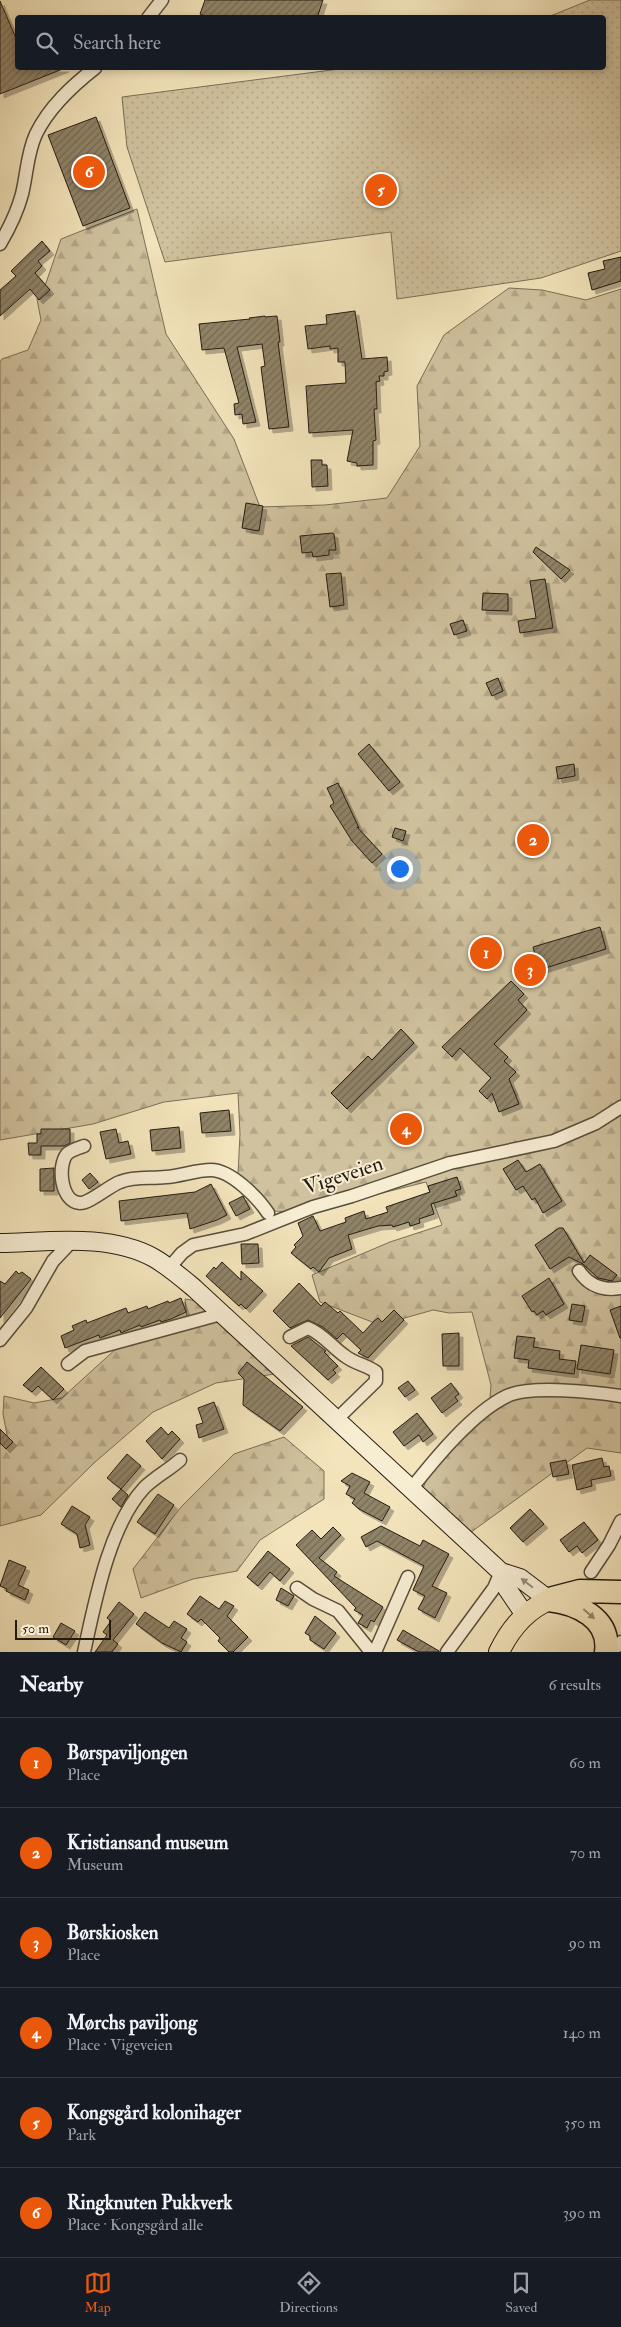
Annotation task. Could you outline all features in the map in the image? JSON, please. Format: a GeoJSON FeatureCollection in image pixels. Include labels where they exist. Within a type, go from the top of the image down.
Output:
{"type":"FeatureCollection","features":[{"type":"Feature","properties":{"kind":"highway"},"geometry":{"type":"LineString","coordinates":[[549,1600],[580,1591],[621,1592]]}},
{"type":"Feature","properties":{"kind":"highway"},"geometry":{"type":"LineString","coordinates":[[549,1600],[577,1606],[592,1616],[603,1632],[606,1652]]}},
{"type":"Feature","properties":{"kind":"main road"},"geometry":{"type":"LineString","coordinates":[[499,1652],[525,1615],[534,1607],[549,1600]]}},
{"type":"Feature","properties":{"kind":"street"},"geometry":{"type":"LineString","coordinates":[[150,15],[162,0]]}},
{"type":"Feature","properties":{"kind":"street"},"geometry":{"type":"LineString","coordinates":[[0,244],[16,215],[36,135],[56,105],[93,70]]}},
{"type":"Feature","properties":{"kind":"street","name":"Vigeveien"},"geometry":{"type":"LineString","coordinates":[[169,1268],[182,1253],[193,1245],[245,1234],[312,1207],[469,1158],[554,1142],[596,1123],[621,1107]]}},
{"type":"Feature","properties":{"kind":"street"},"geometry":{"type":"LineString","coordinates":[[84,1146],[68,1154],[63,1163],[62,1177],[66,1191],[70,1198],[77,1202],[85,1202],[110,1186],[130,1179],[165,1177],[212,1170],[223,1173],[240,1184],[260,1202],[268,1213]]}},
{"type":"Feature","properties":{"kind":"street"},"geometry":{"type":"LineString","coordinates":[[0,1340],[26,1308],[53,1261],[71,1242]]}},
{"type":"Feature","properties":{"kind":"street"},"geometry":{"type":"LineString","coordinates":[[0,1243],[71,1242],[121,1246],[155,1258],[194,1288],[501,1572],[520,1578],[549,1600]]}},
{"type":"Feature","properties":{"kind":"street"},"geometry":{"type":"LineString","coordinates":[[579,1271],[589,1283],[603,1289],[621,1288]]}},
{"type":"Feature","properties":{"kind":"street"},"geometry":{"type":"LineString","coordinates":[[68,1364],[85,1351],[221,1314]]}},
{"type":"Feature","properties":{"kind":"street"},"geometry":{"type":"LineString","coordinates":[[290,1337],[308,1328],[316,1331],[346,1357],[370,1367],[376,1372],[376,1381],[337,1419]]}},
{"type":"Feature","properties":{"kind":"street"},"geometry":{"type":"LineString","coordinates":[[411,1488],[431,1462],[460,1433],[507,1396],[543,1391],[621,1396]]}},
{"type":"Feature","properties":{"kind":"street"},"geometry":{"type":"LineString","coordinates":[[84,1652],[101,1577],[123,1519],[143,1489],[180,1460]]}},
{"type":"Feature","properties":{"kind":"street"},"geometry":{"type":"LineString","coordinates":[[591,1572],[609,1545],[621,1521]]}},
{"type":"Feature","properties":{"kind":"street"},"geometry":{"type":"LineString","coordinates":[[501,1572],[504,1584],[525,1615]]}},
{"type":"Feature","properties":{"kind":"street"},"geometry":{"type":"LineString","coordinates":[[447,1652],[494,1588],[501,1572]]}},
{"type":"Feature","properties":{"kind":"street"},"geometry":{"type":"LineString","coordinates":[[375,1652],[408,1577]]}},
{"type":"Feature","properties":{"kind":"street"},"geometry":{"type":"LineString","coordinates":[[297,1588],[313,1599],[338,1611],[371,1652]]}},
{"type":"Feature","properties":{"kind":"street"},"geometry":{"type":"LineString","coordinates":[[611,1652],[621,1642]]}},
{"type":"Feature","properties":{"kind":"green space"},"geometry":{"type":"Polygon","coordinates":[[[590,0],[621,0],[621,251],[541,278],[397,299],[391,232],[165,262],[127,147],[122,97],[331,70],[606,70],[606,15],[553,15],[590,0]]]}},
{"type":"Feature","properties":{"kind":"green space"},"geometry":{"type":"Polygon","coordinates":[[[137,209],[166,334],[234,439],[260,507],[325,505],[387,498],[420,446],[417,386],[444,335],[509,288],[542,290],[586,300],[621,289],[621,1453],[587,1448],[467,1535],[423,1488],[434,1463],[489,1410],[491,1385],[472,1312],[449,1313],[433,1310],[380,1325],[320,1302],[312,1275],[390,1242],[442,1225],[426,1182],[306,1212],[268,1211],[238,1174],[240,1134],[238,1093],[164,1102],[93,1124],[0,1140],[0,362],[2,359],[28,350],[41,320],[37,299],[46,283],[61,239],[137,209]]]}},
{"type":"Feature","properties":{"kind":"green space"},"geometry":{"type":"Polygon","coordinates":[[[185,1299],[222,1305],[281,1373],[216,1383],[153,1412],[94,1463],[41,1515],[0,1526],[0,1445],[8,1440],[3,1414],[4,1396],[34,1403],[62,1398],[118,1347],[187,1319],[185,1299]]]}},
{"type":"Feature","properties":{"kind":"green space"},"geometry":{"type":"Polygon","coordinates":[[[284,1437],[324,1471],[324,1499],[260,1540],[237,1571],[193,1579],[141,1598],[133,1569],[181,1507],[234,1454],[284,1437]]]}},
{"type":"Feature","properties":{"kind":"building"},"geometry":{"type":"Polygon","coordinates":[[[205,0],[323,0],[318,15],[200,14],[205,0]]]}},
{"type":"Feature","properties":{"kind":"building"},"geometry":{"type":"Polygon","coordinates":[[[0,1],[15,36],[15,70],[60,70],[0,94],[0,1]]]}},
{"type":"Feature","properties":{"kind":"building"},"geometry":{"type":"Polygon","coordinates":[[[96,117],[130,208],[83,226],[48,135],[96,117]]]}},
{"type":"Feature","properties":{"kind":"building"},"geometry":{"type":"Polygon","coordinates":[[[42,241],[50,251],[38,261],[42,266],[35,273],[50,290],[39,300],[30,289],[0,316],[0,290],[16,276],[11,271],[42,241]]]}},
{"type":"Feature","properties":{"kind":"building"},"geometry":{"type":"Polygon","coordinates":[[[621,257],[621,281],[592,290],[588,273],[605,269],[603,261],[621,257]]]}},
{"type":"Feature","properties":{"kind":"building"},"geometry":{"type":"Polygon","coordinates":[[[355,311],[362,359],[387,357],[388,371],[384,372],[384,376],[379,376],[380,381],[376,382],[377,409],[374,409],[376,440],[373,441],[373,465],[357,466],[357,463],[347,461],[353,430],[309,433],[306,386],[346,383],[345,362],[338,362],[338,348],[330,349],[330,346],[308,349],[305,326],[327,324],[326,315],[355,311]]]}},
{"type":"Feature","properties":{"kind":"building"},"geometry":{"type":"Polygon","coordinates":[[[277,316],[280,342],[278,342],[289,427],[269,429],[261,367],[265,366],[262,344],[237,347],[256,422],[243,424],[242,414],[235,415],[234,404],[239,403],[224,348],[202,350],[199,324],[277,316]]]}},
{"type":"Feature","properties":{"kind":"building"},"geometry":{"type":"Polygon","coordinates":[[[311,460],[322,460],[322,465],[327,465],[328,486],[312,487],[311,460]]]}},
{"type":"Feature","properties":{"kind":"building"},"geometry":{"type":"Polygon","coordinates":[[[246,503],[263,506],[259,531],[242,528],[246,503]]]}},
{"type":"Feature","properties":{"kind":"building"},"geometry":{"type":"Polygon","coordinates":[[[334,534],[336,550],[329,550],[329,555],[313,557],[312,552],[302,553],[300,536],[334,534]]]}},
{"type":"Feature","properties":{"kind":"building"},"geometry":{"type":"Polygon","coordinates":[[[536,547],[570,570],[561,579],[533,552],[536,547]]]}},
{"type":"Feature","properties":{"kind":"building"},"geometry":{"type":"Polygon","coordinates":[[[341,573],[344,605],[330,607],[326,574],[341,573]]]}},
{"type":"Feature","properties":{"kind":"building"},"geometry":{"type":"Polygon","coordinates":[[[545,579],[553,628],[520,633],[518,621],[536,618],[530,581],[545,579]]]}},
{"type":"Feature","properties":{"kind":"building"},"geometry":{"type":"Polygon","coordinates":[[[483,593],[508,594],[508,611],[482,610],[483,593]]]}},
{"type":"Feature","properties":{"kind":"building"},"geometry":{"type":"Polygon","coordinates":[[[463,620],[467,631],[454,635],[450,624],[463,620]]]}},
{"type":"Feature","properties":{"kind":"building"},"geometry":{"type":"Polygon","coordinates":[[[498,678],[503,691],[492,696],[486,683],[498,678]]]}},
{"type":"Feature","properties":{"kind":"building"},"geometry":{"type":"Polygon","coordinates":[[[369,744],[400,782],[389,791],[358,754],[369,744]]]}},
{"type":"Feature","properties":{"kind":"building"},"geometry":{"type":"Polygon","coordinates":[[[574,764],[575,776],[558,779],[556,767],[574,764]]]}},
{"type":"Feature","properties":{"kind":"building"},"geometry":{"type":"Polygon","coordinates":[[[338,783],[359,828],[357,827],[382,854],[372,863],[352,841],[330,806],[334,803],[327,788],[338,783]]]}},
{"type":"Feature","properties":{"kind":"building"},"geometry":{"type":"Polygon","coordinates":[[[395,828],[406,831],[403,841],[392,837],[395,828]]]}},
{"type":"Feature","properties":{"kind":"building"},"geometry":{"type":"Polygon","coordinates":[[[600,927],[606,949],[539,970],[533,947],[600,927]]]}},
{"type":"Feature","properties":{"kind":"building"},"geometry":{"type":"Polygon","coordinates":[[[511,981],[524,994],[518,1000],[527,1010],[494,1044],[508,1057],[504,1061],[516,1072],[509,1079],[519,1104],[499,1112],[492,1093],[487,1099],[479,1091],[491,1078],[460,1048],[452,1057],[442,1047],[511,981]]]}},
{"type":"Feature","properties":{"kind":"building"},"geometry":{"type":"Polygon","coordinates":[[[401,1029],[414,1043],[347,1109],[331,1093],[368,1056],[372,1060],[401,1029]]]}},
{"type":"Feature","properties":{"kind":"building"},"geometry":{"type":"Polygon","coordinates":[[[229,1110],[231,1131],[202,1133],[200,1113],[229,1110]]]}},
{"type":"Feature","properties":{"kind":"building"},"geometry":{"type":"Polygon","coordinates":[[[403,1118],[414,1128],[406,1137],[395,1126],[403,1118]]]}},
{"type":"Feature","properties":{"kind":"building"},"geometry":{"type":"Polygon","coordinates":[[[179,1127],[181,1148],[152,1151],[150,1130],[179,1127]]]}},
{"type":"Feature","properties":{"kind":"building"},"geometry":{"type":"Polygon","coordinates":[[[41,1129],[70,1129],[70,1143],[64,1146],[41,1146],[41,1155],[29,1155],[28,1143],[37,1143],[37,1134],[41,1134],[41,1129]]]}},
{"type":"Feature","properties":{"kind":"building"},"geometry":{"type":"Polygon","coordinates":[[[116,1129],[119,1143],[128,1141],[131,1154],[106,1159],[100,1132],[116,1129]]]}},
{"type":"Feature","properties":{"kind":"building"},"geometry":{"type":"Polygon","coordinates":[[[518,1160],[526,1172],[540,1164],[562,1201],[543,1213],[535,1198],[532,1200],[523,1186],[516,1190],[503,1169],[518,1160]]]}},
{"type":"Feature","properties":{"kind":"building"},"geometry":{"type":"Polygon","coordinates":[[[54,1168],[54,1191],[40,1191],[40,1169],[54,1168]]]}},
{"type":"Feature","properties":{"kind":"building"},"geometry":{"type":"Polygon","coordinates":[[[90,1173],[98,1182],[89,1189],[82,1180],[90,1173]]]}},
{"type":"Feature","properties":{"kind":"building"},"geometry":{"type":"Polygon","coordinates":[[[457,1177],[461,1189],[455,1191],[457,1196],[431,1204],[434,1214],[419,1219],[420,1223],[410,1226],[409,1222],[393,1227],[392,1225],[378,1226],[348,1235],[352,1249],[329,1258],[319,1272],[313,1267],[311,1269],[291,1253],[296,1247],[294,1245],[303,1236],[298,1223],[313,1216],[320,1231],[346,1222],[345,1218],[364,1211],[366,1219],[388,1212],[386,1207],[430,1192],[428,1186],[457,1177]]]}},
{"type":"Feature","properties":{"kind":"building"},"geometry":{"type":"Polygon","coordinates":[[[211,1184],[227,1215],[217,1220],[190,1229],[187,1213],[121,1221],[119,1201],[195,1192],[211,1184]]]}},
{"type":"Feature","properties":{"kind":"building"},"geometry":{"type":"Polygon","coordinates":[[[243,1196],[250,1209],[236,1216],[229,1203],[243,1196]]]}},
{"type":"Feature","properties":{"kind":"building"},"geometry":{"type":"Polygon","coordinates":[[[559,1228],[563,1228],[584,1263],[590,1255],[617,1275],[612,1281],[598,1278],[583,1264],[569,1257],[550,1269],[535,1245],[559,1228]]]}},
{"type":"Feature","properties":{"kind":"building"},"geometry":{"type":"Polygon","coordinates":[[[241,1244],[258,1244],[259,1263],[242,1264],[241,1244]]]}},
{"type":"Feature","properties":{"kind":"building"},"geometry":{"type":"Polygon","coordinates":[[[222,1262],[241,1280],[241,1271],[263,1291],[246,1309],[241,1304],[239,1306],[206,1276],[214,1267],[216,1269],[222,1262]]]}},
{"type":"Feature","properties":{"kind":"building"},"geometry":{"type":"Polygon","coordinates":[[[16,1271],[19,1274],[22,1272],[31,1279],[0,1318],[0,1281],[5,1284],[16,1271]]]}},
{"type":"Feature","properties":{"kind":"building"},"geometry":{"type":"Polygon","coordinates":[[[549,1278],[564,1304],[546,1315],[543,1311],[537,1315],[534,1311],[532,1312],[522,1296],[549,1278]]]}},
{"type":"Feature","properties":{"kind":"building"},"geometry":{"type":"Polygon","coordinates":[[[299,1283],[321,1306],[325,1302],[338,1313],[340,1311],[363,1333],[378,1318],[382,1322],[394,1310],[404,1320],[368,1358],[358,1353],[361,1350],[343,1333],[337,1339],[323,1327],[308,1320],[290,1328],[273,1311],[299,1283]]]}},
{"type":"Feature","properties":{"kind":"building"},"geometry":{"type":"Polygon","coordinates":[[[181,1298],[186,1312],[171,1319],[161,1322],[160,1320],[141,1327],[140,1325],[121,1333],[120,1330],[100,1338],[99,1335],[65,1348],[61,1336],[74,1330],[72,1326],[86,1320],[87,1323],[126,1308],[128,1313],[147,1306],[148,1309],[181,1298]]]}},
{"type":"Feature","properties":{"kind":"building"},"geometry":{"type":"Polygon","coordinates":[[[572,1304],[585,1306],[582,1322],[569,1320],[572,1304]]]}},
{"type":"Feature","properties":{"kind":"building"},"geometry":{"type":"Polygon","coordinates":[[[621,1306],[621,1338],[620,1338],[610,1310],[621,1306]]]}},
{"type":"Feature","properties":{"kind":"building"},"geometry":{"type":"Polygon","coordinates":[[[459,1333],[459,1366],[443,1366],[442,1334],[459,1333]]]}},
{"type":"Feature","properties":{"kind":"building"},"geometry":{"type":"Polygon","coordinates":[[[517,1336],[535,1338],[533,1347],[560,1351],[559,1359],[576,1361],[574,1374],[528,1368],[529,1360],[514,1358],[517,1336]]]}},
{"type":"Feature","properties":{"kind":"building"},"geometry":{"type":"Polygon","coordinates":[[[308,1337],[326,1351],[324,1352],[338,1366],[333,1370],[336,1373],[328,1380],[291,1346],[308,1337]]]}},
{"type":"Feature","properties":{"kind":"building"},"geometry":{"type":"Polygon","coordinates":[[[581,1345],[614,1350],[610,1374],[577,1369],[581,1345]]]}},
{"type":"Feature","properties":{"kind":"building"},"geometry":{"type":"Polygon","coordinates":[[[247,1362],[303,1407],[280,1431],[243,1405],[244,1379],[238,1373],[247,1362]]]}},
{"type":"Feature","properties":{"kind":"building"},"geometry":{"type":"Polygon","coordinates":[[[41,1367],[64,1389],[53,1400],[38,1386],[32,1392],[23,1385],[41,1367]]]}},
{"type":"Feature","properties":{"kind":"building"},"geometry":{"type":"Polygon","coordinates":[[[408,1381],[415,1390],[405,1397],[398,1388],[408,1381]]]}},
{"type":"Feature","properties":{"kind":"building"},"geometry":{"type":"Polygon","coordinates":[[[451,1383],[459,1394],[455,1397],[458,1401],[442,1413],[431,1398],[451,1383]]]}},
{"type":"Feature","properties":{"kind":"building"},"geometry":{"type":"Polygon","coordinates":[[[214,1402],[224,1429],[199,1438],[196,1425],[203,1423],[198,1408],[214,1402]]]}},
{"type":"Feature","properties":{"kind":"building"},"geometry":{"type":"Polygon","coordinates":[[[417,1413],[433,1434],[423,1442],[419,1435],[404,1446],[393,1432],[417,1413]]]}},
{"type":"Feature","properties":{"kind":"building"},"geometry":{"type":"Polygon","coordinates":[[[161,1427],[168,1435],[172,1431],[180,1439],[162,1459],[146,1441],[161,1427]]]}},
{"type":"Feature","properties":{"kind":"building"},"geometry":{"type":"Polygon","coordinates":[[[0,1429],[13,1442],[6,1449],[0,1443],[0,1429]]]}},
{"type":"Feature","properties":{"kind":"building"},"geometry":{"type":"Polygon","coordinates":[[[127,1454],[141,1466],[121,1489],[107,1478],[127,1454]]]}},
{"type":"Feature","properties":{"kind":"building"},"geometry":{"type":"Polygon","coordinates":[[[602,1458],[604,1467],[609,1466],[611,1476],[591,1480],[592,1486],[577,1490],[572,1465],[602,1458]]]}},
{"type":"Feature","properties":{"kind":"building"},"geometry":{"type":"Polygon","coordinates":[[[566,1460],[569,1474],[553,1477],[550,1463],[566,1460]]]}},
{"type":"Feature","properties":{"kind":"building"},"geometry":{"type":"Polygon","coordinates":[[[352,1473],[370,1482],[364,1493],[390,1507],[382,1521],[359,1509],[352,1503],[355,1499],[346,1494],[350,1486],[341,1481],[352,1473]]]}},
{"type":"Feature","properties":{"kind":"building"},"geometry":{"type":"Polygon","coordinates":[[[121,1489],[128,1495],[121,1507],[112,1499],[121,1489]]]}},
{"type":"Feature","properties":{"kind":"building"},"geometry":{"type":"Polygon","coordinates":[[[158,1494],[174,1505],[155,1534],[137,1522],[158,1494]]]}},
{"type":"Feature","properties":{"kind":"building"},"geometry":{"type":"Polygon","coordinates":[[[72,1506],[90,1517],[85,1525],[90,1545],[80,1548],[77,1534],[61,1524],[72,1506]]]}},
{"type":"Feature","properties":{"kind":"building"},"geometry":{"type":"Polygon","coordinates":[[[530,1509],[544,1524],[523,1542],[510,1528],[530,1509]]]}},
{"type":"Feature","properties":{"kind":"building"},"geometry":{"type":"Polygon","coordinates":[[[584,1522],[598,1540],[582,1553],[577,1546],[569,1552],[560,1540],[584,1522]]]}},
{"type":"Feature","properties":{"kind":"building"},"geometry":{"type":"Polygon","coordinates":[[[381,1526],[420,1546],[423,1540],[449,1554],[432,1586],[447,1593],[435,1618],[418,1609],[425,1596],[413,1590],[424,1566],[377,1541],[366,1547],[361,1537],[381,1526]]]}},
{"type":"Feature","properties":{"kind":"building"},"geometry":{"type":"Polygon","coordinates":[[[333,1527],[341,1535],[319,1558],[337,1572],[334,1576],[383,1607],[374,1622],[371,1620],[367,1628],[358,1623],[363,1615],[354,1610],[356,1608],[296,1545],[312,1530],[321,1539],[333,1527]]]}},
{"type":"Feature","properties":{"kind":"building"},"geometry":{"type":"Polygon","coordinates":[[[268,1551],[290,1569],[280,1581],[270,1572],[258,1586],[247,1577],[268,1551]]]}},
{"type":"Feature","properties":{"kind":"building"},"geometry":{"type":"Polygon","coordinates":[[[9,1560],[26,1567],[18,1585],[29,1590],[25,1600],[0,1586],[9,1560]]]}},
{"type":"Feature","properties":{"kind":"building"},"geometry":{"type":"Polygon","coordinates":[[[281,1588],[294,1596],[288,1606],[276,1600],[281,1588]]]}},
{"type":"Feature","properties":{"kind":"building"},"geometry":{"type":"Polygon","coordinates":[[[200,1596],[219,1609],[225,1601],[234,1606],[227,1616],[248,1637],[233,1652],[229,1652],[218,1641],[220,1638],[201,1619],[198,1622],[187,1614],[200,1596]]]}},
{"type":"Feature","properties":{"kind":"building"},"geometry":{"type":"Polygon","coordinates":[[[119,1602],[134,1614],[113,1640],[118,1644],[112,1652],[95,1652],[107,1635],[103,1632],[111,1621],[107,1618],[119,1602]]]}},
{"type":"Feature","properties":{"kind":"building"},"geometry":{"type":"Polygon","coordinates":[[[145,1612],[169,1628],[174,1621],[187,1629],[181,1638],[187,1642],[181,1652],[162,1643],[136,1624],[145,1612]]]}},
{"type":"Feature","properties":{"kind":"building"},"geometry":{"type":"Polygon","coordinates":[[[315,1616],[336,1633],[324,1649],[310,1640],[310,1636],[305,1633],[315,1616]]]}},
{"type":"Feature","properties":{"kind":"building"},"geometry":{"type":"Polygon","coordinates":[[[61,1623],[75,1631],[66,1645],[53,1637],[61,1623]]]}},
{"type":"Feature","properties":{"kind":"building"},"geometry":{"type":"Polygon","coordinates":[[[403,1630],[439,1652],[419,1652],[397,1640],[403,1630]]]}},
{"type":"Feature","properties":{"kind":"place","name":"Ringknuten Pukkverk"},"geometry":{"type":"Point","coordinates":[89,172]}},
{"type":"Feature","properties":{"kind":"place","name":"Kongsgård kolonihager"},"geometry":{"type":"Point","coordinates":[381,190]}},
{"type":"Feature","properties":{"kind":"place","name":"Kristiansand museum"},"geometry":{"type":"Point","coordinates":[533,840]}},
{"type":"Feature","properties":{"kind":"place","name":"Børspaviljongen"},"geometry":{"type":"Point","coordinates":[486,953]}},
{"type":"Feature","properties":{"kind":"place","name":"Børskiosken"},"geometry":{"type":"Point","coordinates":[530,970]}},
{"type":"Feature","properties":{"kind":"place","name":"Mørchs paviljong"},"geometry":{"type":"Point","coordinates":[406,1129]}}]}
